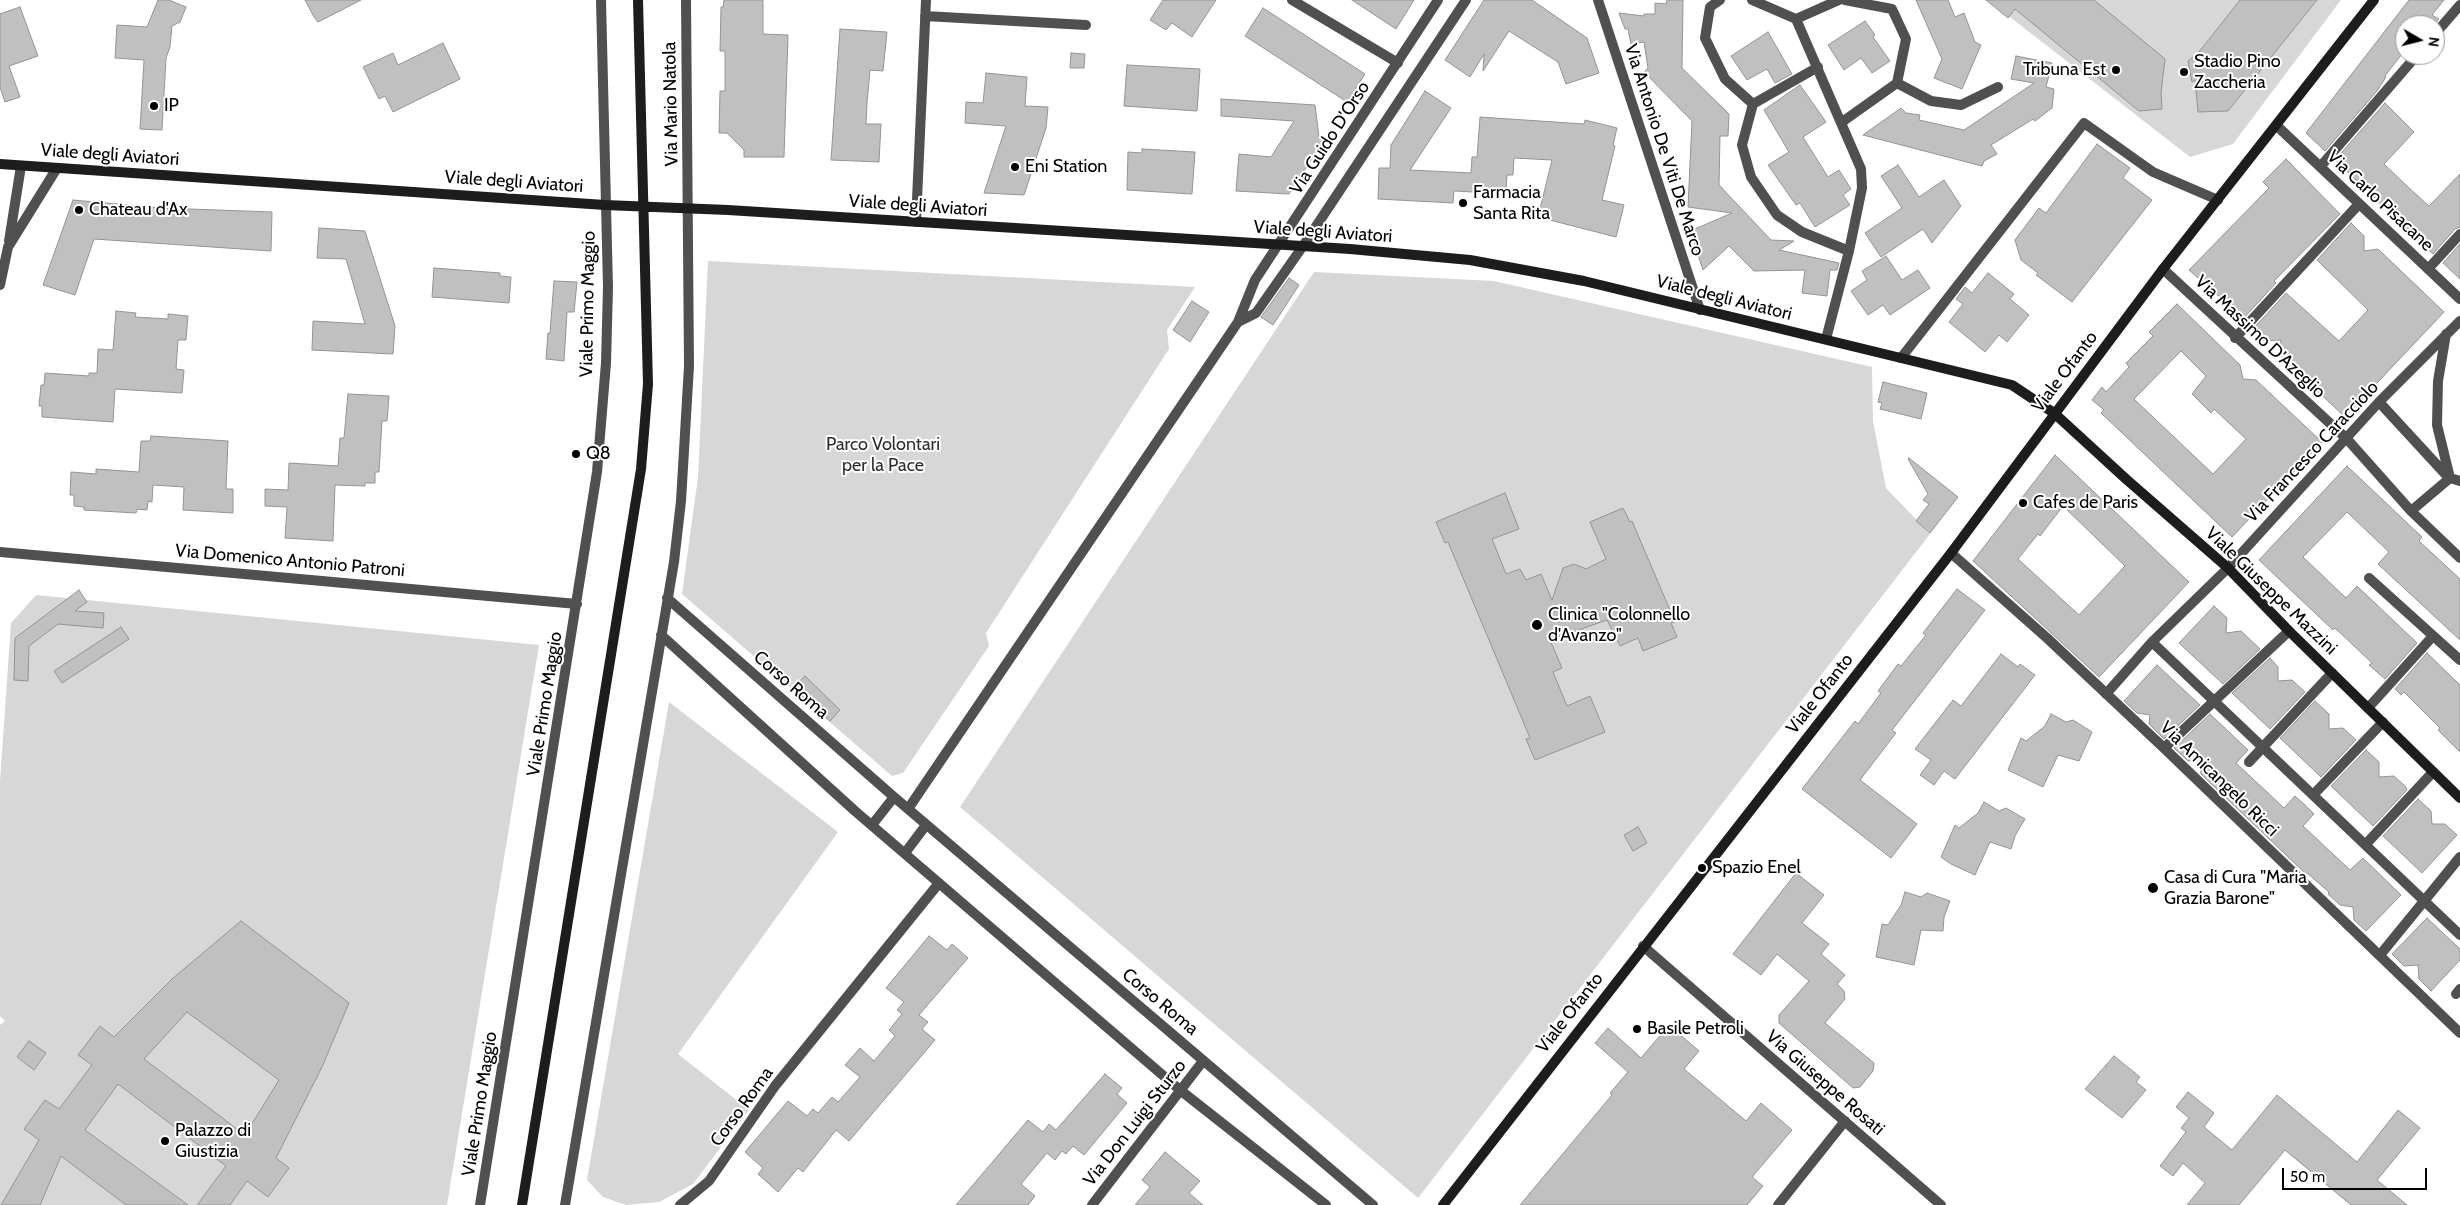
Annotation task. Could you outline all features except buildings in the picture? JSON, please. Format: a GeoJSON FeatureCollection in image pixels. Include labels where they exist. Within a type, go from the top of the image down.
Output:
{"type":"FeatureCollection","features":[{"type":"Feature","properties":{"kind":"main road","name":"Via Mario Natola"},"geometry":{"type":"LineString","coordinates":[[638,0],[642,206]]}},
{"type":"Feature","properties":{"kind":"main road","name":"Viale Ofanto"},"geometry":{"type":"LineString","coordinates":[[1442,1205],[1951,553],[2163,269],[2374,0]]}},
{"type":"Feature","properties":{"kind":"main road","name":"Viale degli Aviatori"},"geometry":{"type":"LineString","coordinates":[[0,164],[605,204],[1303,246],[1470,260],[1584,281],[2012,385],[2054,413]]}},
{"type":"Feature","properties":{"kind":"main road"},"geometry":{"type":"LineString","coordinates":[[522,1205],[641,469],[648,384],[642,206]]}},
{"type":"Feature","properties":{"kind":"main road","name":"Viale Giuseppe Mazzini"},"geometry":{"type":"LineString","coordinates":[[2054,413],[2126,480],[2228,568],[2289,631],[2460,798]]}},
{"type":"Feature","properties":{"kind":"street"},"geometry":{"type":"LineString","coordinates":[[601,0],[605,204]]}},
{"type":"Feature","properties":{"kind":"street","name":"Via Mario Natola"},"geometry":{"type":"LineString","coordinates":[[686,0],[688,208]]}},
{"type":"Feature","properties":{"kind":"street"},"geometry":{"type":"LineString","coordinates":[[916,222],[926,0]]}},
{"type":"Feature","properties":{"kind":"street"},"geometry":{"type":"LineString","coordinates":[[1292,0],[1398,63]]}},
{"type":"Feature","properties":{"kind":"street","name":"Via Guido D'Orso"},"geometry":{"type":"LineString","coordinates":[[1238,322],[1255,280],[1280,245],[1438,0]]}},
{"type":"Feature","properties":{"kind":"street","name":"Via Guido D'Orso"},"geometry":{"type":"LineString","coordinates":[[1238,322],[1256,313],[1303,246],[1466,0]]}},
{"type":"Feature","properties":{"kind":"street","name":"Via Antonio De Viti De Marco"},"geometry":{"type":"LineString","coordinates":[[1598,0],[1700,310]]}},
{"type":"Feature","properties":{"kind":"street"},"geometry":{"type":"LineString","coordinates":[[1720,0],[1710,7],[1705,38],[1725,79],[1753,104]]}},
{"type":"Feature","properties":{"kind":"street"},"geometry":{"type":"LineString","coordinates":[[1752,0],[1796,19],[1861,169],[1862,188],[1849,251],[1826,339]]}},
{"type":"Feature","properties":{"kind":"street"},"geometry":{"type":"LineString","coordinates":[[1796,19],[1839,0]]}},
{"type":"Feature","properties":{"kind":"street"},"geometry":{"type":"LineString","coordinates":[[1842,122],[1897,83],[1906,40],[1892,9],[1845,0]]}},
{"type":"Feature","properties":{"kind":"street"},"geometry":{"type":"LineString","coordinates":[[2445,22],[2460,5]]}},
{"type":"Feature","properties":{"kind":"street"},"geometry":{"type":"LineString","coordinates":[[925,16],[1086,25]]}},
{"type":"Feature","properties":{"kind":"street"},"geometry":{"type":"LineString","coordinates":[[2320,167],[2408,65]]}},
{"type":"Feature","properties":{"kind":"street"},"geometry":{"type":"LineString","coordinates":[[1818,67],[1753,104],[1742,145],[1751,177],[1777,215],[1802,232],[1849,251]]}},
{"type":"Feature","properties":{"kind":"street"},"geometry":{"type":"LineString","coordinates":[[1897,83],[1931,100],[1962,105],[1998,86]]}},
{"type":"Feature","properties":{"kind":"street"},"geometry":{"type":"LineString","coordinates":[[1901,358],[2084,123],[2153,172],[2218,200]]}},
{"type":"Feature","properties":{"kind":"street","name":"Via Carlo Pisacane"},"geometry":{"type":"LineString","coordinates":[[2277,126],[2460,299]]}},
{"type":"Feature","properties":{"kind":"street"},"geometry":{"type":"LineString","coordinates":[[0,285],[21,166]]}},
{"type":"Feature","properties":{"kind":"street"},"geometry":{"type":"LineString","coordinates":[[8,247],[57,168]]}},
{"type":"Feature","properties":{"kind":"street","name":"Viale Primo Maggio"},"geometry":{"type":"LineString","coordinates":[[480,1205],[597,472],[606,363],[608,287],[605,204]]}},
{"type":"Feature","properties":{"kind":"street"},"geometry":{"type":"LineString","coordinates":[[2236,338],[2360,204]]}},
{"type":"Feature","properties":{"kind":"street"},"geometry":{"type":"LineString","coordinates":[[565,1205],[661,635],[681,501],[689,366],[688,208]]}},
{"type":"Feature","properties":{"kind":"street"},"geometry":{"type":"LineString","coordinates":[[2428,269],[2460,234]]}},
{"type":"Feature","properties":{"kind":"street","name":"Via Massimo D'Azeglio"},"geometry":{"type":"LineString","coordinates":[[2163,269],[2346,439],[2411,511],[2460,558]]}},
{"type":"Feature","properties":{"kind":"street","name":"Via Francesco Caracciolo"},"geometry":{"type":"LineString","coordinates":[[2106,694],[2152,642],[2228,568],[2379,402],[2460,321]]}},
{"type":"Feature","properties":{"kind":"street"},"geometry":{"type":"LineString","coordinates":[[908,809],[1238,322]]}},
{"type":"Feature","properties":{"kind":"street"},"geometry":{"type":"LineString","coordinates":[[2446,334],[2438,381],[2437,425],[2455,480]]}},
{"type":"Feature","properties":{"kind":"street"},"geometry":{"type":"LineString","coordinates":[[2379,402],[2455,480]]}},
{"type":"Feature","properties":{"kind":"street"},"geometry":{"type":"LineString","coordinates":[[2411,511],[2455,480]]}},
{"type":"Feature","properties":{"kind":"street","name":"Via Domenico Antonio Patroni"},"geometry":{"type":"LineString","coordinates":[[0,552],[577,604]]}},
{"type":"Feature","properties":{"kind":"street","name":"Via Amicangelo Ricci"},"geometry":{"type":"LineString","coordinates":[[1951,553],[2164,748],[2460,1033]]}},
{"type":"Feature","properties":{"kind":"street"},"geometry":{"type":"LineString","coordinates":[[2369,578],[2460,660]]}},
{"type":"Feature","properties":{"kind":"street","name":"Corso Roma"},"geometry":{"type":"LineString","coordinates":[[667,598],[894,797],[1373,1205]]}},
{"type":"Feature","properties":{"kind":"street"},"geometry":{"type":"LineString","coordinates":[[2164,748],[2289,631]]}},
{"type":"Feature","properties":{"kind":"street"},"geometry":{"type":"LineString","coordinates":[[661,635],[872,826],[1180,1090],[1326,1205]]}},
{"type":"Feature","properties":{"kind":"street"},"geometry":{"type":"LineString","coordinates":[[2368,708],[2433,636]]}},
{"type":"Feature","properties":{"kind":"street"},"geometry":{"type":"LineString","coordinates":[[2152,642],[2460,934]]}},
{"type":"Feature","properties":{"kind":"street"},"geometry":{"type":"LineString","coordinates":[[2249,762],[2332,673]]}},
{"type":"Feature","properties":{"kind":"street"},"geometry":{"type":"LineString","coordinates":[[2314,794],[2383,722]]}},
{"type":"Feature","properties":{"kind":"street"},"geometry":{"type":"LineString","coordinates":[[2366,844],[2433,772]]}},
{"type":"Feature","properties":{"kind":"street"},"geometry":{"type":"LineString","coordinates":[[872,826],[894,797]]}},
{"type":"Feature","properties":{"kind":"street"},"geometry":{"type":"LineString","coordinates":[[905,854],[926,824]]}},
{"type":"Feature","properties":{"kind":"street"},"geometry":{"type":"LineString","coordinates":[[2380,955],[2460,858]]}},
{"type":"Feature","properties":{"kind":"street","name":"Corso Roma"},"geometry":{"type":"LineString","coordinates":[[680,1205],[709,1181],[775,1086],[940,883]]}},
{"type":"Feature","properties":{"kind":"street","name":"Via Giuseppe Rosati"},"geometry":{"type":"LineString","coordinates":[[1643,946],[1940,1205]]}},
{"type":"Feature","properties":{"kind":"street","name":"Via Don Luigi Sturzo"},"geometry":{"type":"LineString","coordinates":[[1092,1205],[1203,1061]]}},
{"type":"Feature","properties":{"kind":"street"},"geometry":{"type":"LineString","coordinates":[[1778,1205],[1844,1122]]}},
{"type":"Feature","properties":{"kind":"green space","name":"Stadio Pino Zaccheria"},"geometry":{"type":"Polygon","coordinates":[[[1988,0],[2341,0],[2233,144],[2190,157],[1988,0]]]}},
{"type":"Feature","properties":{"kind":"green space","name":"Parco Volontari per la Pace"},"geometry":{"type":"Polygon","coordinates":[[[708,261],[1195,287],[1167,330],[1169,349],[986,633],[989,646],[903,773],[892,776],[682,594],[698,477],[708,261]]]}},
{"type":"Feature","properties":{"kind":"green space"},"geometry":{"type":"Polygon","coordinates":[[[1314,272],[1494,281],[1872,367],[1873,421],[1886,488],[1930,534],[1418,1198],[960,807],[1314,272]]]}},
{"type":"Feature","properties":{"kind":"green space"},"geometry":{"type":"Polygon","coordinates":[[[36,595],[539,645],[447,1205],[0,1205],[0,1025],[5,1021],[0,1016],[0,781],[11,623],[36,595]]]}},
{"type":"Feature","properties":{"kind":"green space"},"geometry":{"type":"Polygon","coordinates":[[[669,702],[838,832],[678,1054],[749,1110],[693,1184],[659,1202],[626,1205],[603,1197],[587,1180],[669,702]]]}},
{"type":"Feature","properties":{"kind":"place","name":"Tribuna Est"},"geometry":{"type":"Point","coordinates":[2116,70]}},
{"type":"Feature","properties":{"kind":"place","name":"Stadio Pino Zaccheria"},"geometry":{"type":"Point","coordinates":[2184,72]}},
{"type":"Feature","properties":{"kind":"place","name":"IP"},"geometry":{"type":"Point","coordinates":[154,106]}},
{"type":"Feature","properties":{"kind":"place","name":"Eni Station"},"geometry":{"type":"Point","coordinates":[1015,167]}},
{"type":"Feature","properties":{"kind":"place","name":"Farmacia Santa Rita"},"geometry":{"type":"Point","coordinates":[1463,203]}},
{"type":"Feature","properties":{"kind":"place","name":"Chateau d'Ax"},"geometry":{"type":"Point","coordinates":[79,210]}},
{"type":"Feature","properties":{"kind":"place","name":"Q8"},"geometry":{"type":"Point","coordinates":[576,454]}},
{"type":"Feature","properties":{"kind":"place","name":"Cafes de Paris"},"geometry":{"type":"Point","coordinates":[2023,503]}},
{"type":"Feature","properties":{"kind":"place","name":"Clinica \"Colonnello d'Avanzo\""},"geometry":{"type":"Point","coordinates":[1537,625]}},
{"type":"Feature","properties":{"kind":"place","name":"Spazio Enel"},"geometry":{"type":"Point","coordinates":[1702,868]}},
{"type":"Feature","properties":{"kind":"place","name":"Casa di Cura \"Maria Grazia Barone\""},"geometry":{"type":"Point","coordinates":[2153,888]}},
{"type":"Feature","properties":{"kind":"place","name":"Basile Petroli"},"geometry":{"type":"Point","coordinates":[1637,1029]}},
{"type":"Feature","properties":{"kind":"place","name":"Palazzo di Giustizia"},"geometry":{"type":"Point","coordinates":[165,1141]}}]}
